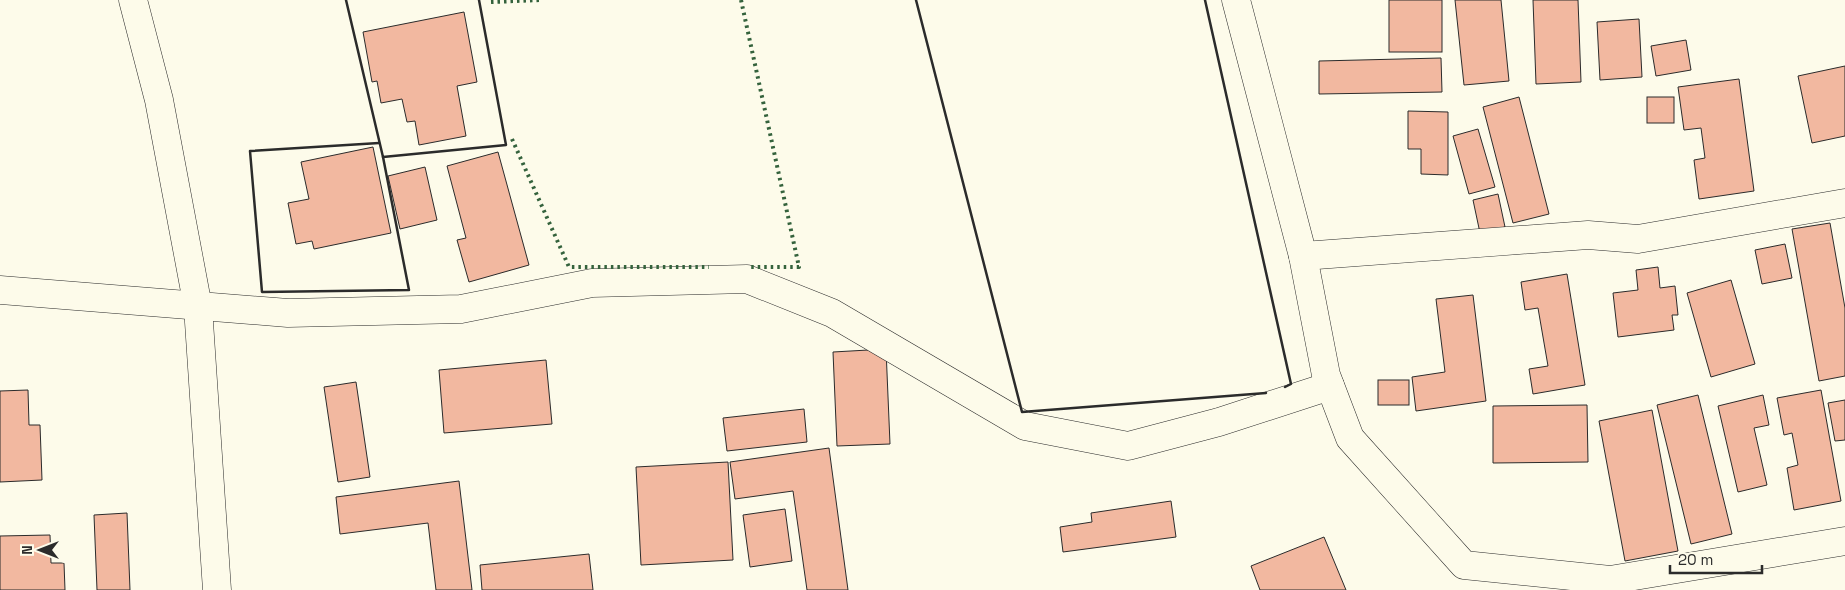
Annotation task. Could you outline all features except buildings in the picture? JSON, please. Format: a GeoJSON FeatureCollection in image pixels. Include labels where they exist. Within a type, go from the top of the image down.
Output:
{"type":"FeatureCollection","features":[{"type":"Feature","properties":{"kind":"street"},"geometry":{"type":"LineString","coordinates":[[133,0],[159,100],[198,307],[219,589]]}},
{"type":"Feature","properties":{"kind":"street"},"geometry":{"type":"LineString","coordinates":[[1236,0],[1303,256],[1326,375],[1350,438],[1464,566],[1610,580],[1845,541]]}},
{"type":"Feature","properties":{"kind":"street"},"geometry":{"type":"LineString","coordinates":[[1303,256],[1588,235],[1638,239],[1845,203]]}},
{"type":"Feature","properties":{"kind":"street"},"geometry":{"type":"LineString","coordinates":[[0,290],[288,313],[461,309],[592,283],[748,279],[832,313],[1026,426],[1128,446],[1219,422],[1330,386]]}},
{"type":"Feature","properties":{"kind":"hedge"},"geometry":{"type":"LineString","coordinates":[[491,2],[541,0]]}},
{"type":"Feature","properties":{"kind":"hedge"},"geometry":{"type":"LineString","coordinates":[[741,0],[799,267],[749,267]]}},
{"type":"Feature","properties":{"kind":"hedge"},"geometry":{"type":"LineString","coordinates":[[512,139],[569,267],[709,267]]}},
{"type":"Feature","properties":{"kind":"wall"},"geometry":{"type":"LineString","coordinates":[[346,0],[383,157],[506,145],[479,0]]}},
{"type":"Feature","properties":{"kind":"wall"},"geometry":{"type":"LineString","coordinates":[[916,0],[1022,412],[1266,393]]}},
{"type":"Feature","properties":{"kind":"wall"},"geometry":{"type":"LineString","coordinates":[[1205,0],[1291,384],[1285,387]]}},
{"type":"Feature","properties":{"kind":"wall"},"geometry":{"type":"LineString","coordinates":[[379,143],[250,151],[262,292],[409,290],[383,157]]}}]}
